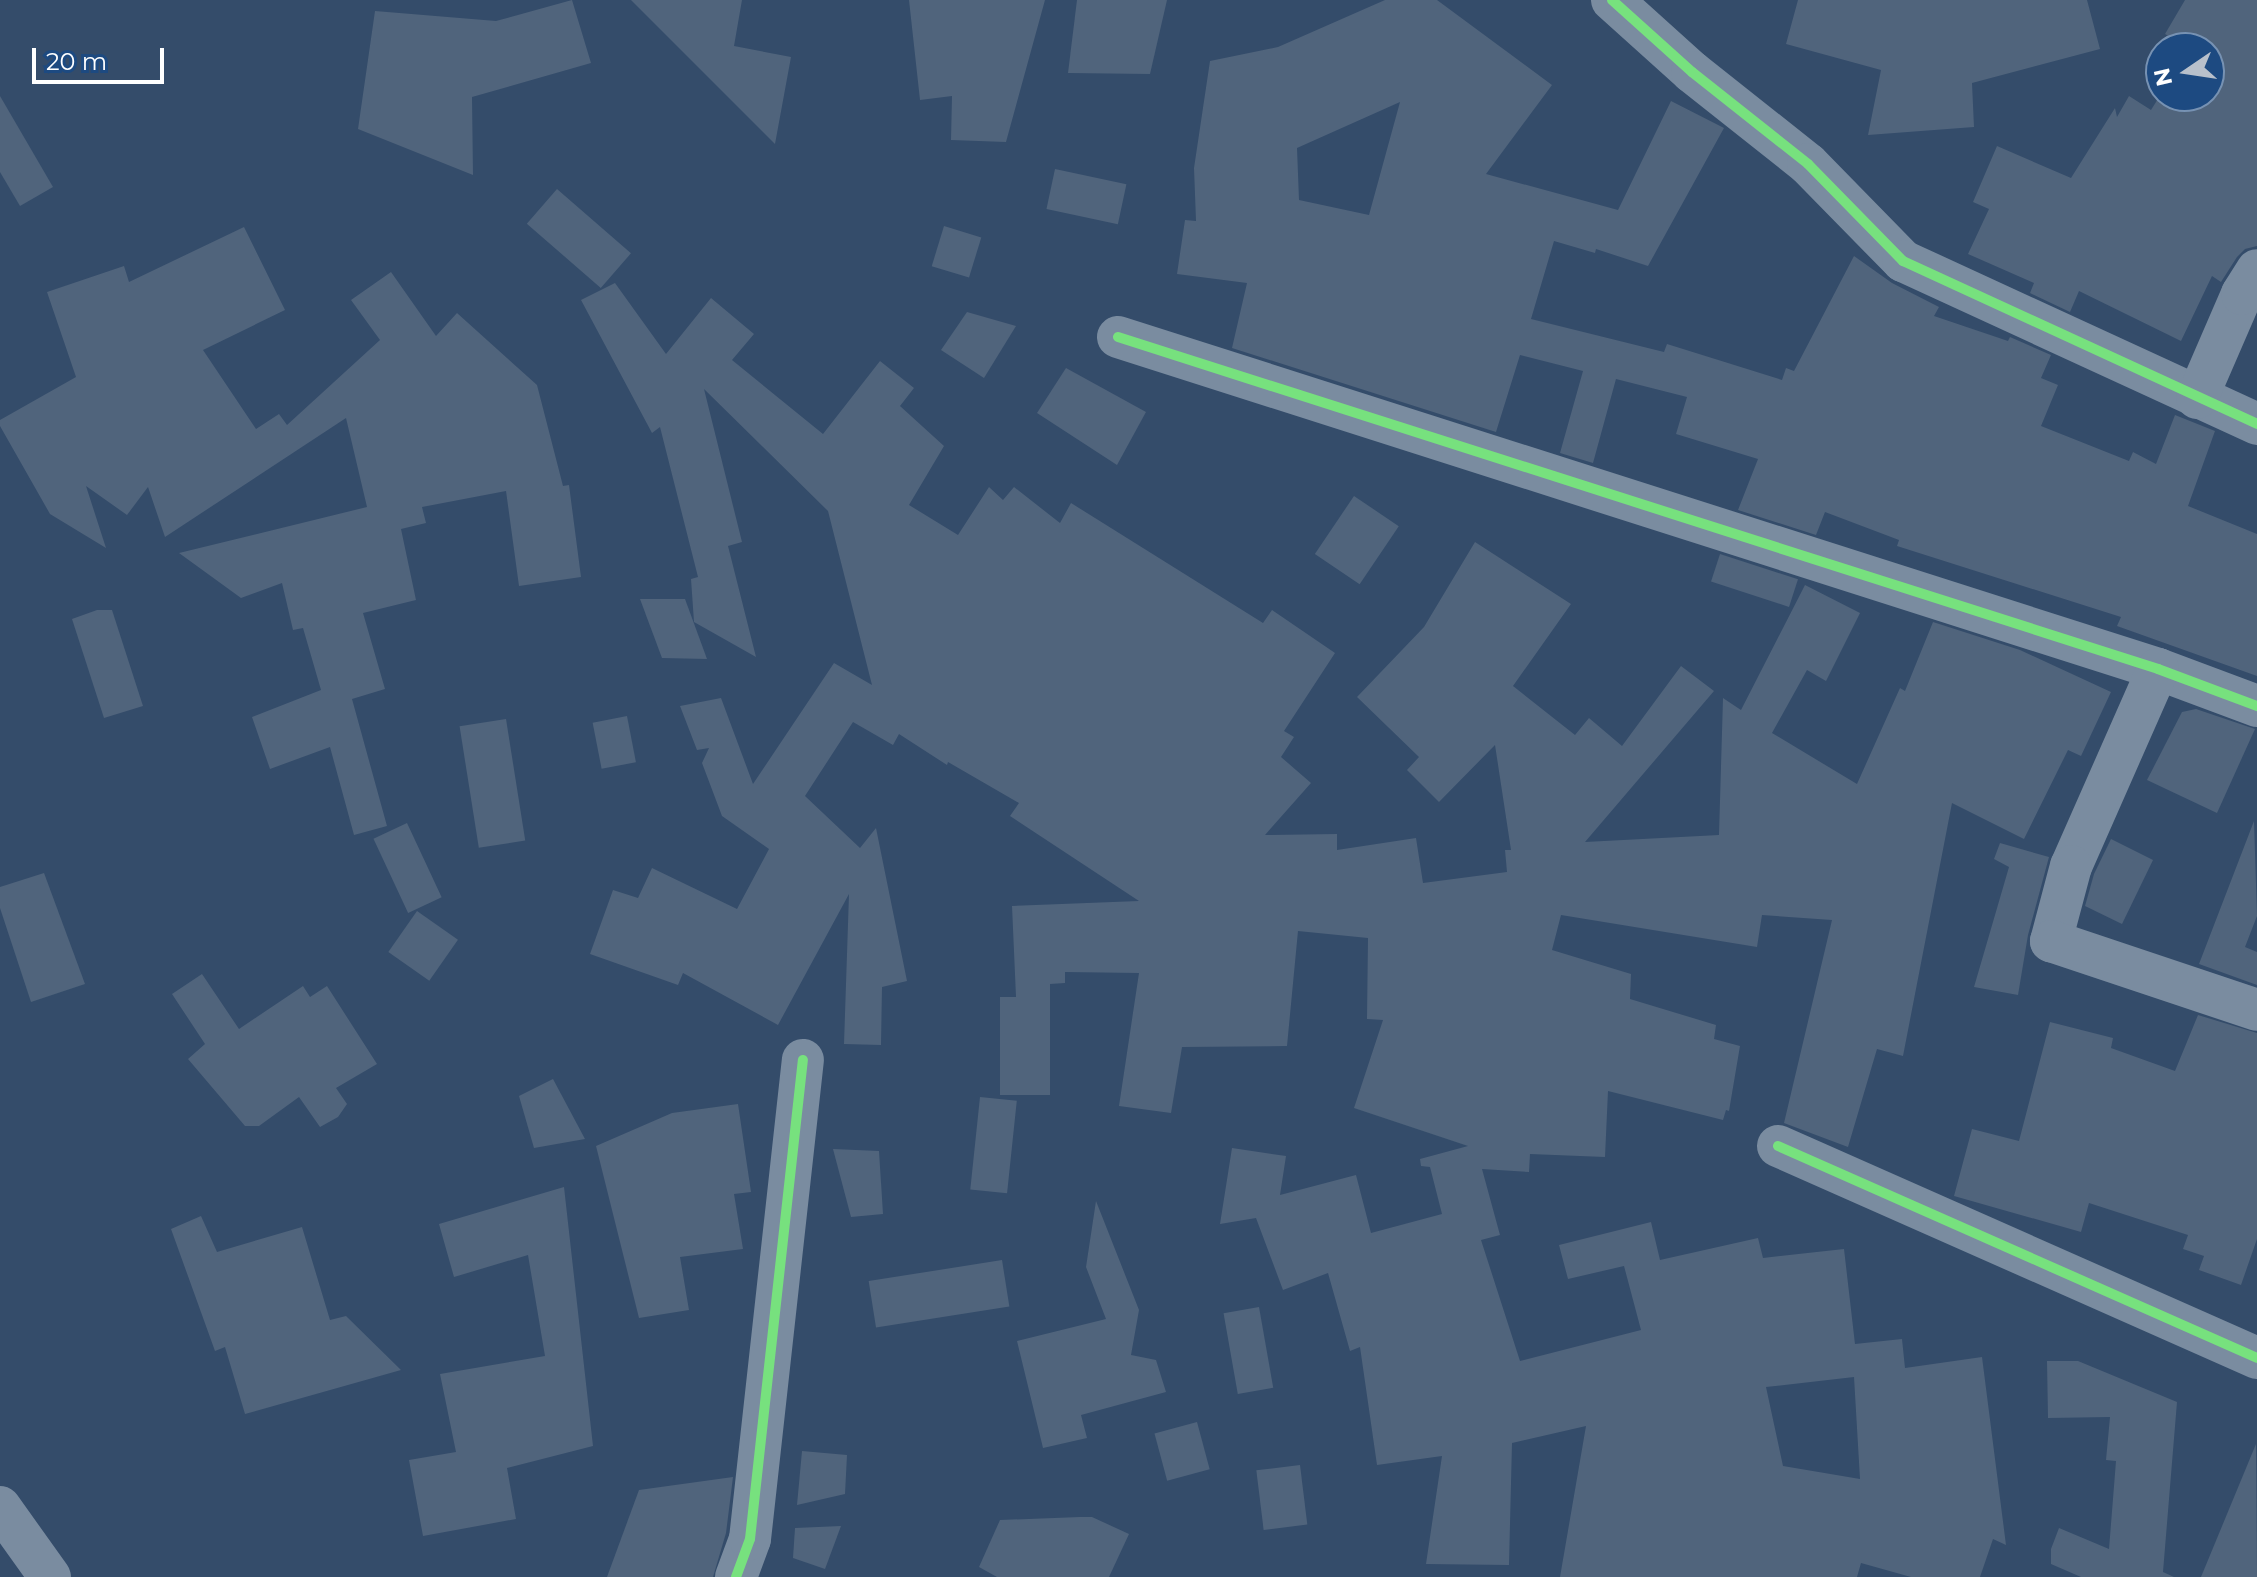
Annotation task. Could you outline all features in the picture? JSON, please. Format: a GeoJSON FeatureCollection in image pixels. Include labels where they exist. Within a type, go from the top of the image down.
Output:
{"type":"FeatureCollection","features":[{"type":"Feature","properties":{"kind":"street"},"geometry":{"type":"LineString","coordinates":[[1612,0],[1692,72],[1808,164],[1903,261],[2257,424]]}},
{"type":"Feature","properties":{"kind":"street"},"geometry":{"type":"LineString","coordinates":[[2197,398],[2242,294],[2257,270]]}},
{"type":"Feature","properties":{"kind":"street"},"geometry":{"type":"LineString","coordinates":[[1118,337],[2158,669],[2257,706]]}},
{"type":"Feature","properties":{"kind":"street"},"geometry":{"type":"LineString","coordinates":[[2158,669],[2071,866],[2051,941],[2257,1010]]}},
{"type":"Feature","properties":{"kind":"street"},"geometry":{"type":"LineString","coordinates":[[736,1577],[750,1539],[803,1060]]}},
{"type":"Feature","properties":{"kind":"street"},"geometry":{"type":"LineString","coordinates":[[1778,1146],[2257,1358]]}},
{"type":"Feature","properties":{"kind":"street"},"geometry":{"type":"LineString","coordinates":[[0,1507],[50,1577]]}},
{"type":"Feature","properties":{"kind":"building"},"geometry":{"type":"Polygon","coordinates":[[[572,0],[591,63],[472,97],[473,175],[358,129],[375,11],[496,21],[572,0]]]}},
{"type":"Feature","properties":{"kind":"building"},"geometry":{"type":"Polygon","coordinates":[[[631,0],[742,0],[734,46],[791,57],[775,144],[631,0]]]}},
{"type":"Feature","properties":{"kind":"building"},"geometry":{"type":"Polygon","coordinates":[[[909,0],[1045,0],[1006,142],[951,140],[952,96],[920,100],[909,0]]]}},
{"type":"Feature","properties":{"kind":"building"},"geometry":{"type":"Polygon","coordinates":[[[1077,0],[1167,0],[1150,74],[1068,73],[1077,0]]]}},
{"type":"Feature","properties":{"kind":"building"},"geometry":{"type":"Polygon","coordinates":[[[1385,0],[1437,0],[1552,85],[1486,174],[1618,210],[1671,101],[1724,128],[1648,266],[1596,249],[1595,253],[1554,241],[1531,319],[1664,352],[1667,344],[1782,380],[1786,368],[1794,371],[1854,256],[1892,283],[1939,307],[1934,316],[2008,341],[2010,337],[2051,355],[2041,378],[2058,385],[2041,426],[2129,461],[2133,452],[2156,464],[2175,415],[2215,431],[2188,506],[2257,534],[2257,676],[2117,626],[2121,617],[1897,546],[1899,540],[1825,512],[1816,535],[1738,510],[1758,459],[1676,434],[1687,397],[1616,379],[1593,463],[1560,453],[1583,371],[1520,355],[1496,432],[1232,348],[1247,283],[1177,274],[1185,220],[1196,221],[1194,168],[1210,61],[1278,47],[1385,0]],[[1400,102],[1297,148],[1299,200],[1369,215],[1400,102]]]}},
{"type":"Feature","properties":{"kind":"building"},"geometry":{"type":"Polygon","coordinates":[[[1798,0],[2087,0],[2100,49],[1972,83],[1974,127],[1868,135],[1881,70],[1786,44],[1798,0]]]}},
{"type":"Feature","properties":{"kind":"building"},"geometry":{"type":"Polygon","coordinates":[[[2185,0],[2257,0],[2257,246],[2245,249],[2237,257],[2221,282],[2212,276],[2181,341],[2079,291],[2070,312],[2030,293],[2034,283],[1968,254],[1989,209],[1973,202],[1997,146],[2071,178],[2115,108],[2117,117],[2129,96],[2145,106],[2145,112],[2225,112],[2225,32],[2166,32],[2185,0]]]}},
{"type":"Feature","properties":{"kind":"building"},"geometry":{"type":"Polygon","coordinates":[[[0,96],[53,187],[20,206],[0,172],[0,96]]]}},
{"type":"Feature","properties":{"kind":"building"},"geometry":{"type":"Polygon","coordinates":[[[1055,169],[1126,184],[1118,224],[1046,209],[1055,169]]]}},
{"type":"Feature","properties":{"kind":"building"},"geometry":{"type":"Polygon","coordinates":[[[557,189],[631,253],[601,288],[527,224],[557,189]]]}},
{"type":"Feature","properties":{"kind":"building"},"geometry":{"type":"Polygon","coordinates":[[[944,226],[981,237],[969,278],[932,266],[944,226]]]}},
{"type":"Feature","properties":{"kind":"building"},"geometry":{"type":"Polygon","coordinates":[[[244,227],[285,310],[203,350],[256,429],[279,414],[287,425],[380,340],[351,300],[391,272],[436,336],[457,313],[537,385],[563,486],[569,485],[581,577],[519,586],[506,491],[422,507],[426,523],[401,529],[416,600],[363,613],[385,689],[352,699],[387,826],[354,835],[330,747],[270,769],[252,717],[321,690],[303,628],[293,630],[282,583],[241,598],[179,553],[367,507],[346,418],[165,537],[148,487],[127,515],[86,486],[106,548],[50,514],[0,426],[0,420],[76,377],[47,292],[124,266],[129,282],[244,227]]]}},
{"type":"Feature","properties":{"kind":"building"},"geometry":{"type":"Polygon","coordinates":[[[615,283],[666,354],[711,298],[754,334],[732,360],[823,434],[880,361],[914,388],[900,406],[944,446],[909,505],[958,535],[989,487],[1003,500],[1014,487],[1060,523],[1071,503],[1263,623],[1272,610],[1335,653],[1284,731],[1294,737],[1281,757],[1311,783],[1265,835],[1337,834],[1337,850],[1416,838],[1423,883],[1507,872],[1505,850],[1511,850],[1495,745],[1439,802],[1407,770],[1419,757],[1357,697],[1424,627],[1475,542],[1571,604],[1513,686],[1575,735],[1589,718],[1622,746],[1681,666],[1714,691],[1585,842],[1719,835],[1723,698],[1741,710],[1805,585],[1860,613],[1826,681],[1807,670],[1772,733],[1857,784],[1900,688],[1905,691],[1933,622],[2020,650],[2111,692],[2081,756],[2068,750],[2024,839],[1952,803],[1903,1056],[1877,1049],[1848,1147],[1784,1123],[1832,920],[1762,915],[1757,947],[1561,915],[1552,950],[1631,974],[1630,999],[1716,1025],[1714,1039],[1740,1046],[1729,1111],[1726,1110],[1723,1120],[1608,1091],[1605,1157],[1530,1154],[1529,1172],[1482,1169],[1500,1235],[1481,1240],[1520,1361],[1641,1330],[1624,1266],[1568,1279],[1559,1245],[1651,1222],[1660,1260],[1758,1238],[1763,1258],[1844,1249],[1855,1344],[1902,1339],[1905,1368],[1982,1357],[2006,1545],[1993,1539],[1980,1577],[1911,1577],[1861,1563],[1857,1577],[1560,1577],[1586,1426],[1512,1443],[1509,1565],[1426,1564],[1442,1456],[1377,1465],[1360,1347],[1350,1351],[1328,1273],[1283,1290],[1256,1218],[1220,1224],[1232,1148],[1286,1156],[1280,1195],[1356,1175],[1371,1233],[1442,1214],[1430,1167],[1421,1166],[1420,1159],[1468,1146],[1354,1108],[1383,1020],[1367,1019],[1368,938],[1298,931],[1287,1046],[1182,1047],[1171,1113],[1119,1106],[1139,973],[1065,972],[1065,983],[1050,984],[1050,1095],[1000,1095],[1000,997],[1016,997],[1012,906],[1139,901],[1010,816],[1019,803],[948,762],[947,765],[899,734],[893,745],[853,722],[805,796],[860,848],[876,828],[907,981],[882,987],[881,1045],[844,1044],[849,894],[778,1025],[683,973],[678,985],[590,954],[613,890],[638,898],[652,868],[737,909],[769,849],[722,816],[702,763],[709,748],[697,750],[680,706],[721,698],[753,784],[834,663],[872,685],[828,511],[704,389],[742,542],[728,546],[756,657],[694,622],[691,579],[698,577],[660,427],[652,433],[581,300],[615,283]],[[1854,1377],[1766,1387],[1783,1466],[1860,1479],[1854,1377]]]}},
{"type":"Feature","properties":{"kind":"building"},"geometry":{"type":"Polygon","coordinates":[[[967,312],[1016,326],[984,378],[941,350],[967,312]]]}},
{"type":"Feature","properties":{"kind":"building"},"geometry":{"type":"Polygon","coordinates":[[[1066,368],[1146,412],[1117,465],[1037,413],[1066,368]]]}},
{"type":"Feature","properties":{"kind":"building"},"geometry":{"type":"Polygon","coordinates":[[[1354,496],[1399,526],[1360,584],[1315,554],[1354,496]]]}},
{"type":"Feature","properties":{"kind":"building"},"geometry":{"type":"Polygon","coordinates":[[[1720,554],[1798,579],[1789,607],[1711,582],[1720,554]]]}},
{"type":"Feature","properties":{"kind":"building"},"geometry":{"type":"Polygon","coordinates":[[[640,599],[685,599],[707,659],[662,658],[640,599]]]}},
{"type":"Feature","properties":{"kind":"building"},"geometry":{"type":"Polygon","coordinates":[[[97,610],[112,610],[143,706],[104,718],[72,619],[97,610]]]}},
{"type":"Feature","properties":{"kind":"building"},"geometry":{"type":"Polygon","coordinates":[[[2196,709],[2255,729],[2217,813],[2147,780],[2182,712],[2196,709]]]}},
{"type":"Feature","properties":{"kind":"building"},"geometry":{"type":"Polygon","coordinates":[[[627,716],[636,762],[602,769],[593,723],[627,716]]]}},
{"type":"Feature","properties":{"kind":"building"},"geometry":{"type":"Polygon","coordinates":[[[506,719],[525,840],[479,848],[460,726],[506,719]]]}},
{"type":"Feature","properties":{"kind":"building"},"geometry":{"type":"Polygon","coordinates":[[[2254,821],[2257,916],[2245,947],[2257,952],[2257,985],[2199,964],[2254,821]]]}},
{"type":"Feature","properties":{"kind":"building"},"geometry":{"type":"Polygon","coordinates":[[[407,823],[442,897],[408,913],[373,839],[407,823]]]}},
{"type":"Feature","properties":{"kind":"building"},"geometry":{"type":"Polygon","coordinates":[[[2111,839],[2153,860],[2122,924],[2085,906],[2094,874],[2111,839]]]}},
{"type":"Feature","properties":{"kind":"building"},"geometry":{"type":"Polygon","coordinates":[[[2000,843],[2049,857],[2028,935],[2018,995],[1974,987],[2009,867],[1994,859],[2000,843]]]}},
{"type":"Feature","properties":{"kind":"building"},"geometry":{"type":"Polygon","coordinates":[[[44,873],[85,984],[31,1002],[0,908],[0,887],[44,873]]]}},
{"type":"Feature","properties":{"kind":"building"},"geometry":{"type":"Polygon","coordinates":[[[417,911],[458,940],[429,981],[388,952],[417,911]]]}},
{"type":"Feature","properties":{"kind":"building"},"geometry":{"type":"Polygon","coordinates":[[[202,974],[239,1029],[303,986],[310,997],[327,986],[377,1064],[336,1088],[347,1104],[338,1117],[320,1127],[299,1097],[259,1126],[245,1126],[188,1059],[205,1044],[172,994],[202,974]]]}},
{"type":"Feature","properties":{"kind":"building"},"geometry":{"type":"Polygon","coordinates":[[[2198,1015],[2257,1033],[2257,1239],[2241,1285],[2199,1270],[2204,1256],[2183,1249],[2188,1235],[2089,1203],[2081,1232],[1954,1196],[1972,1129],[2019,1141],[2050,1022],[2113,1038],[2111,1048],[2175,1071],[2198,1015]]]}},
{"type":"Feature","properties":{"kind":"building"},"geometry":{"type":"Polygon","coordinates":[[[553,1079],[585,1139],[534,1148],[519,1096],[553,1079]]]}},
{"type":"Feature","properties":{"kind":"building"},"geometry":{"type":"Polygon","coordinates":[[[980,1097],[1017,1101],[1007,1193],[970,1189],[980,1097]]]}},
{"type":"Feature","properties":{"kind":"building"},"geometry":{"type":"Polygon","coordinates":[[[738,1104],[751,1192],[734,1194],[743,1249],[680,1257],[689,1310],[639,1318],[596,1146],[672,1113],[738,1104]]]}},
{"type":"Feature","properties":{"kind":"building"},"geometry":{"type":"Polygon","coordinates":[[[833,1149],[879,1151],[883,1214],[851,1217],[833,1149]]]}},
{"type":"Feature","properties":{"kind":"building"},"geometry":{"type":"Polygon","coordinates":[[[564,1187],[593,1446],[507,1468],[516,1519],[423,1536],[409,1460],[456,1452],[440,1374],[545,1356],[528,1255],[454,1277],[439,1224],[564,1187]]]}},
{"type":"Feature","properties":{"kind":"building"},"geometry":{"type":"Polygon","coordinates":[[[1096,1201],[1139,1310],[1131,1355],[1156,1360],[1166,1392],[1081,1415],[1087,1438],[1043,1448],[1017,1341],[1106,1319],[1086,1267],[1096,1201]]]}},
{"type":"Feature","properties":{"kind":"building"},"geometry":{"type":"Polygon","coordinates":[[[201,1216],[217,1252],[302,1227],[330,1320],[346,1316],[401,1370],[245,1414],[225,1347],[215,1351],[171,1229],[201,1216]]]}},
{"type":"Feature","properties":{"kind":"building"},"geometry":{"type":"Polygon","coordinates":[[[1002,1260],[1009,1306],[876,1328],[869,1281],[1002,1260]]]}},
{"type":"Feature","properties":{"kind":"building"},"geometry":{"type":"Polygon","coordinates":[[[1259,1307],[1273,1388],[1238,1394],[1224,1313],[1259,1307]]]}},
{"type":"Feature","properties":{"kind":"building"},"geometry":{"type":"Polygon","coordinates":[[[2047,1361],[2078,1361],[2177,1402],[2163,1572],[2174,1577],[2081,1577],[2051,1564],[2051,1549],[2059,1528],[2109,1549],[2116,1461],[2106,1460],[2110,1417],[2048,1418],[2047,1361]]]}},
{"type":"Feature","properties":{"kind":"building"},"geometry":{"type":"Polygon","coordinates":[[[1197,1422],[1210,1469],[1167,1481],[1154,1433],[1197,1422]]]}},
{"type":"Feature","properties":{"kind":"building"},"geometry":{"type":"Polygon","coordinates":[[[2256,1444],[2257,1577],[2201,1577],[2256,1444]]]}},
{"type":"Feature","properties":{"kind":"building"},"geometry":{"type":"Polygon","coordinates":[[[802,1451],[847,1455],[845,1494],[797,1505],[802,1451]]]}},
{"type":"Feature","properties":{"kind":"building"},"geometry":{"type":"Polygon","coordinates":[[[1300,1465],[1307,1525],[1264,1530],[1256,1470],[1300,1465]]]}},
{"type":"Feature","properties":{"kind":"building"},"geometry":{"type":"Polygon","coordinates":[[[733,1477],[726,1533],[713,1577],[607,1577],[639,1490],[733,1477]]]}},
{"type":"Feature","properties":{"kind":"building"},"geometry":{"type":"Polygon","coordinates":[[[1092,1517],[1129,1534],[1109,1577],[997,1577],[979,1567],[1000,1520],[1092,1517]]]}},
{"type":"Feature","properties":{"kind":"building"},"geometry":{"type":"Polygon","coordinates":[[[841,1526],[825,1569],[793,1558],[795,1528],[841,1526]]]}},
{"type":"Feature","properties":{"kind":"cycle path"},"geometry":{"type":"LineString","coordinates":[[1612,0],[1692,72],[1808,164],[1903,261],[2257,424]]}},
{"type":"Feature","properties":{"kind":"cycle path"},"geometry":{"type":"LineString","coordinates":[[1118,337],[2158,669],[2257,706]]}},
{"type":"Feature","properties":{"kind":"cycle path"},"geometry":{"type":"LineString","coordinates":[[736,1577],[750,1539],[803,1060]]}},
{"type":"Feature","properties":{"kind":"cycle path"},"geometry":{"type":"LineString","coordinates":[[1778,1146],[2257,1358]]}}]}
